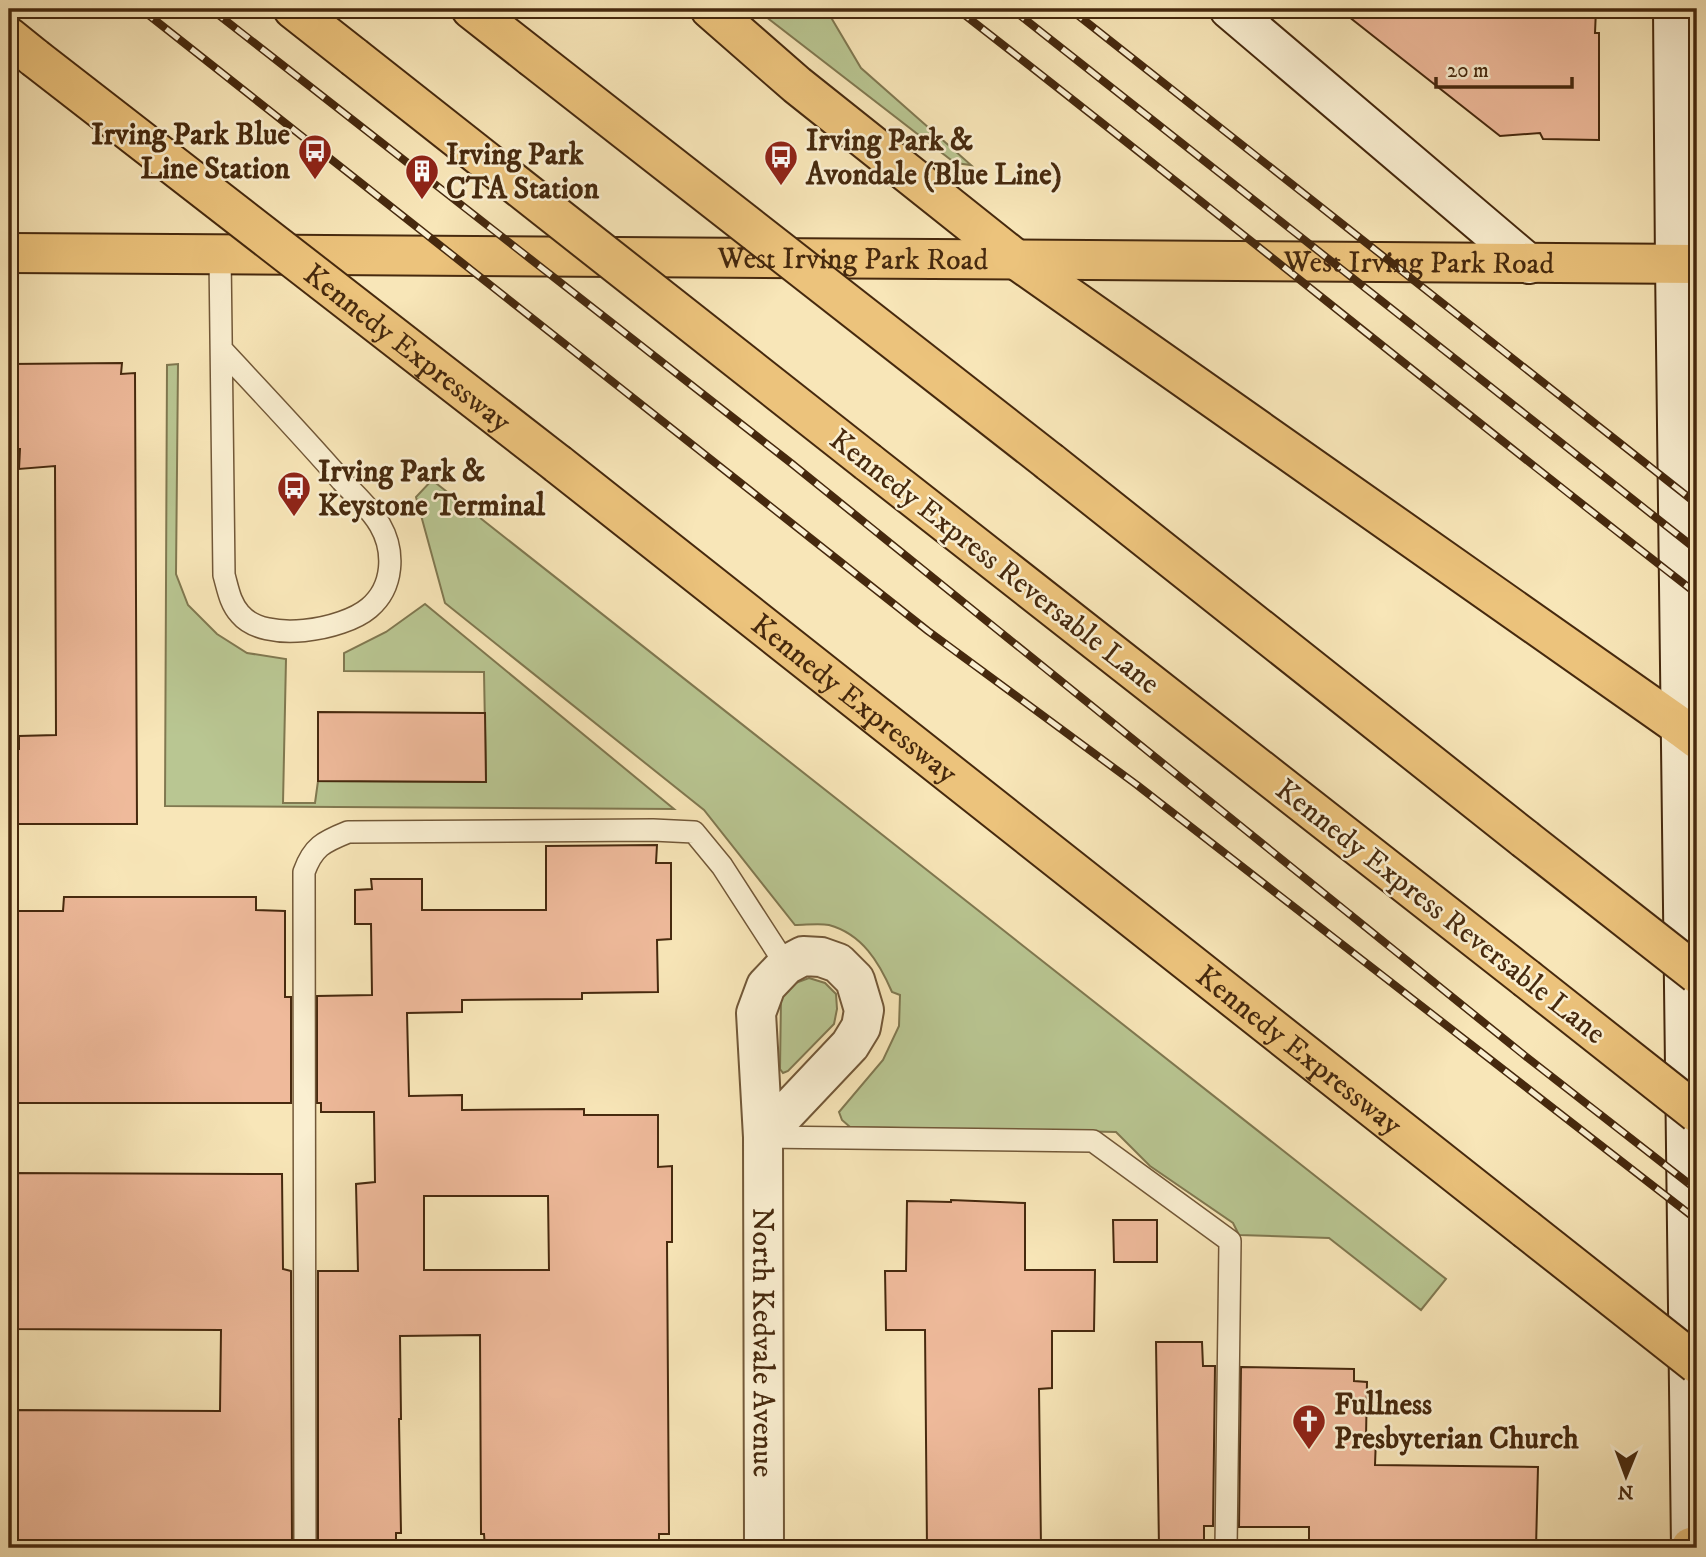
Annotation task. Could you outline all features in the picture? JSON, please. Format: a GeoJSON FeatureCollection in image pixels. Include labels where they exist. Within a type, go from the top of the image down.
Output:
{"type":"FeatureCollection","features":[{"type":"Feature","properties":{"kind":"main road","name":"Kennedy Express Reversable Lane"},"geometry":{"type":"LineString","coordinates":[[293,9],[1697,1113]]}},
{"type":"Feature","properties":{"kind":"main road"},"geometry":{"type":"LineString","coordinates":[[471,9],[1050,461],[1697,974]]}},
{"type":"Feature","properties":{"kind":"main road"},"geometry":{"type":"LineString","coordinates":[[710,9],[797,85],[1018,261],[1689,733]]}},
{"type":"Feature","properties":{"kind":"main road","name":"Kennedy Expressway"},"geometry":{"type":"LineString","coordinates":[[22,47],[558,464],[1697,1364]]}},
{"type":"Feature","properties":{"kind":"main road","name":"West Irving Park Road"},"geometry":{"type":"LineString","coordinates":[[9,253],[1686,264]]}},
{"type":"Feature","properties":{"kind":"street"},"geometry":{"type":"LineString","coordinates":[[1229,9],[1529,264]]}},
{"type":"Feature","properties":{"kind":"street"},"geometry":{"type":"LineString","coordinates":[[1674,9],[1686,264],[1692,1548]]}},
{"type":"Feature","properties":{"kind":"street"},"geometry":{"type":"LineString","coordinates":[[763,1137],[850,1045],[861,1027],[864,1010],[855,980],[838,963],[821,957],[803,956],[786,965]]}},
{"type":"Feature","properties":{"kind":"street","name":"North Kedvale Avenue"},"geometry":{"type":"LineString","coordinates":[[764,1548],[763,1137],[756,1013],[766,986],[786,965]]}},
{"type":"Feature","properties":{"kind":"lane"},"geometry":{"type":"LineString","coordinates":[[220,255],[224,575],[230,600],[241,617],[270,631],[299,632],[316,629],[343,621],[369,608],[384,589],[390,570],[390,552],[380,524],[305,438],[223,351]]}},
{"type":"Feature","properties":{"kind":"lane"},"geometry":{"type":"LineString","coordinates":[[305,1548],[304,872],[311,854],[326,841],[348,832],[694,832],[722,866],[786,965]]}},
{"type":"Feature","properties":{"kind":"lane"},"geometry":{"type":"LineString","coordinates":[[763,1137],[1093,1141],[1230,1241],[1226,1548]]}},
{"type":"Feature","properties":{"kind":"green space"},"geometry":{"type":"Polygon","coordinates":[[[756,9],[826,9],[861,68],[971,165],[955,163],[756,9]]]}},
{"type":"Feature","properties":{"kind":"green space"},"geometry":{"type":"Polygon","coordinates":[[[178,364],[176,574],[188,605],[217,634],[247,653],[286,659],[283,803],[315,803],[318,781],[486,782],[484,672],[344,671],[344,653],[386,632],[425,604],[674,809],[165,806],[167,365],[178,364]]]}},
{"type":"Feature","properties":{"kind":"green space"},"geometry":{"type":"Polygon","coordinates":[[[432,480],[1446,1279],[1421,1310],[1329,1238],[1239,1235],[1233,1223],[1150,1166],[1116,1132],[850,1127],[842,1120],[839,1112],[883,1060],[899,1026],[900,995],[892,992],[875,960],[851,935],[829,925],[795,925],[704,810],[445,603],[416,497],[432,480]]]}},
{"type":"Feature","properties":{"kind":"green space"},"geometry":{"type":"Polygon","coordinates":[[[809,978],[825,983],[836,994],[834,1024],[783,1073],[780,1069],[781,998],[790,985],[809,978]]]}},
{"type":"Feature","properties":{"kind":"building"},"geometry":{"type":"Polygon","coordinates":[[[1339,9],[1596,9],[1595,33],[1599,33],[1599,140],[1543,139],[1540,133],[1500,136],[1339,9]]]}},
{"type":"Feature","properties":{"kind":"building"},"geometry":{"type":"Polygon","coordinates":[[[122,363],[121,374],[135,373],[137,824],[9,824],[9,749],[19,749],[19,736],[56,735],[55,466],[19,469],[20,449],[9,449],[9,364],[122,363]]]}},
{"type":"Feature","properties":{"kind":"building"},"geometry":{"type":"Polygon","coordinates":[[[318,712],[485,713],[486,782],[318,781],[318,712]]]}},
{"type":"Feature","properties":{"kind":"building"},"geometry":{"type":"Polygon","coordinates":[[[657,845],[656,863],[671,863],[671,939],[657,940],[658,992],[582,993],[582,999],[462,1000],[462,1012],[407,1013],[409,1096],[462,1095],[462,1110],[584,1109],[584,1115],[658,1115],[658,1167],[672,1166],[672,1242],[667,1242],[669,1534],[659,1534],[659,1548],[485,1548],[484,1534],[481,1534],[480,1335],[400,1336],[401,1533],[396,1533],[396,1548],[318,1548],[318,1271],[358,1271],[356,1184],[375,1182],[374,1112],[321,1112],[321,1103],[317,1103],[317,996],[372,995],[371,924],[355,924],[355,890],[372,889],[371,879],[422,879],[422,910],[546,910],[546,846],[657,845]],[[424,1196],[424,1270],[549,1270],[548,1196],[424,1196]]]}},
{"type":"Feature","properties":{"kind":"building"},"geometry":{"type":"Polygon","coordinates":[[[64,897],[256,897],[256,910],[285,911],[285,997],[291,997],[291,1103],[9,1103],[9,911],[63,911],[64,897]]]}},
{"type":"Feature","properties":{"kind":"building"},"geometry":{"type":"Polygon","coordinates":[[[9,1173],[282,1174],[283,1269],[291,1271],[292,1548],[9,1548],[9,1410],[220,1411],[221,1330],[9,1329],[9,1173]]]}},
{"type":"Feature","properties":{"kind":"building"},"geometry":{"type":"Polygon","coordinates":[[[907,1201],[1025,1203],[1025,1270],[1095,1270],[1094,1331],[1052,1331],[1052,1388],[1039,1389],[1041,1548],[927,1548],[925,1330],[886,1330],[885,1271],[906,1271],[907,1201]]]}},
{"type":"Feature","properties":{"kind":"building"},"geometry":{"type":"Polygon","coordinates":[[[1113,1220],[1157,1220],[1157,1262],[1114,1262],[1113,1220]]]}},
{"type":"Feature","properties":{"kind":"building"},"geometry":{"type":"Polygon","coordinates":[[[1156,1342],[1202,1342],[1203,1366],[1215,1366],[1213,1526],[1204,1526],[1204,1548],[1159,1548],[1156,1342]]]}},
{"type":"Feature","properties":{"kind":"building","name":"Fullness Presbyterian Church"},"geometry":{"type":"Polygon","coordinates":[[[1241,1367],[1354,1369],[1354,1381],[1367,1382],[1366,1438],[1376,1438],[1375,1465],[1538,1467],[1536,1548],[1309,1548],[1309,1527],[1239,1527],[1241,1367]]]}},
{"type":"Feature","properties":{"kind":"railway"},"geometry":{"type":"LineString","coordinates":[[141,9],[928,631],[1137,785],[1697,1220]]}},
{"type":"Feature","properties":{"kind":"railway"},"geometry":{"type":"LineString","coordinates":[[211,9],[791,463],[1524,1055],[1697,1190]]}},
{"type":"Feature","properties":{"kind":"railway"},"geometry":{"type":"LineString","coordinates":[[957,9],[1697,594]]}},
{"type":"Feature","properties":{"kind":"railway"},"geometry":{"type":"LineString","coordinates":[[1012,9],[1697,550]]}},
{"type":"Feature","properties":{"kind":"railway"},"geometry":{"type":"LineString","coordinates":[[1070,9],[1697,504]]}},
{"type":"Feature","properties":{"kind":"place","name":"Irving Park Blue Line Station"},"geometry":{"type":"Point","coordinates":[315,181]}},
{"type":"Feature","properties":{"kind":"place","name":"Irving Park & Avondale (Blue Line)"},"geometry":{"type":"Point","coordinates":[781,187]}},
{"type":"Feature","properties":{"kind":"place","name":"Irving Park CTA Station"},"geometry":{"type":"Point","coordinates":[422,201]}},
{"type":"Feature","properties":{"kind":"place","name":"Irving Park & Keystone Terminal"},"geometry":{"type":"Point","coordinates":[294,518]}},
{"type":"Feature","properties":{"kind":"place","name":"Fullness Presbyterian Church"},"geometry":{"type":"Point","coordinates":[1309,1451]}}]}
